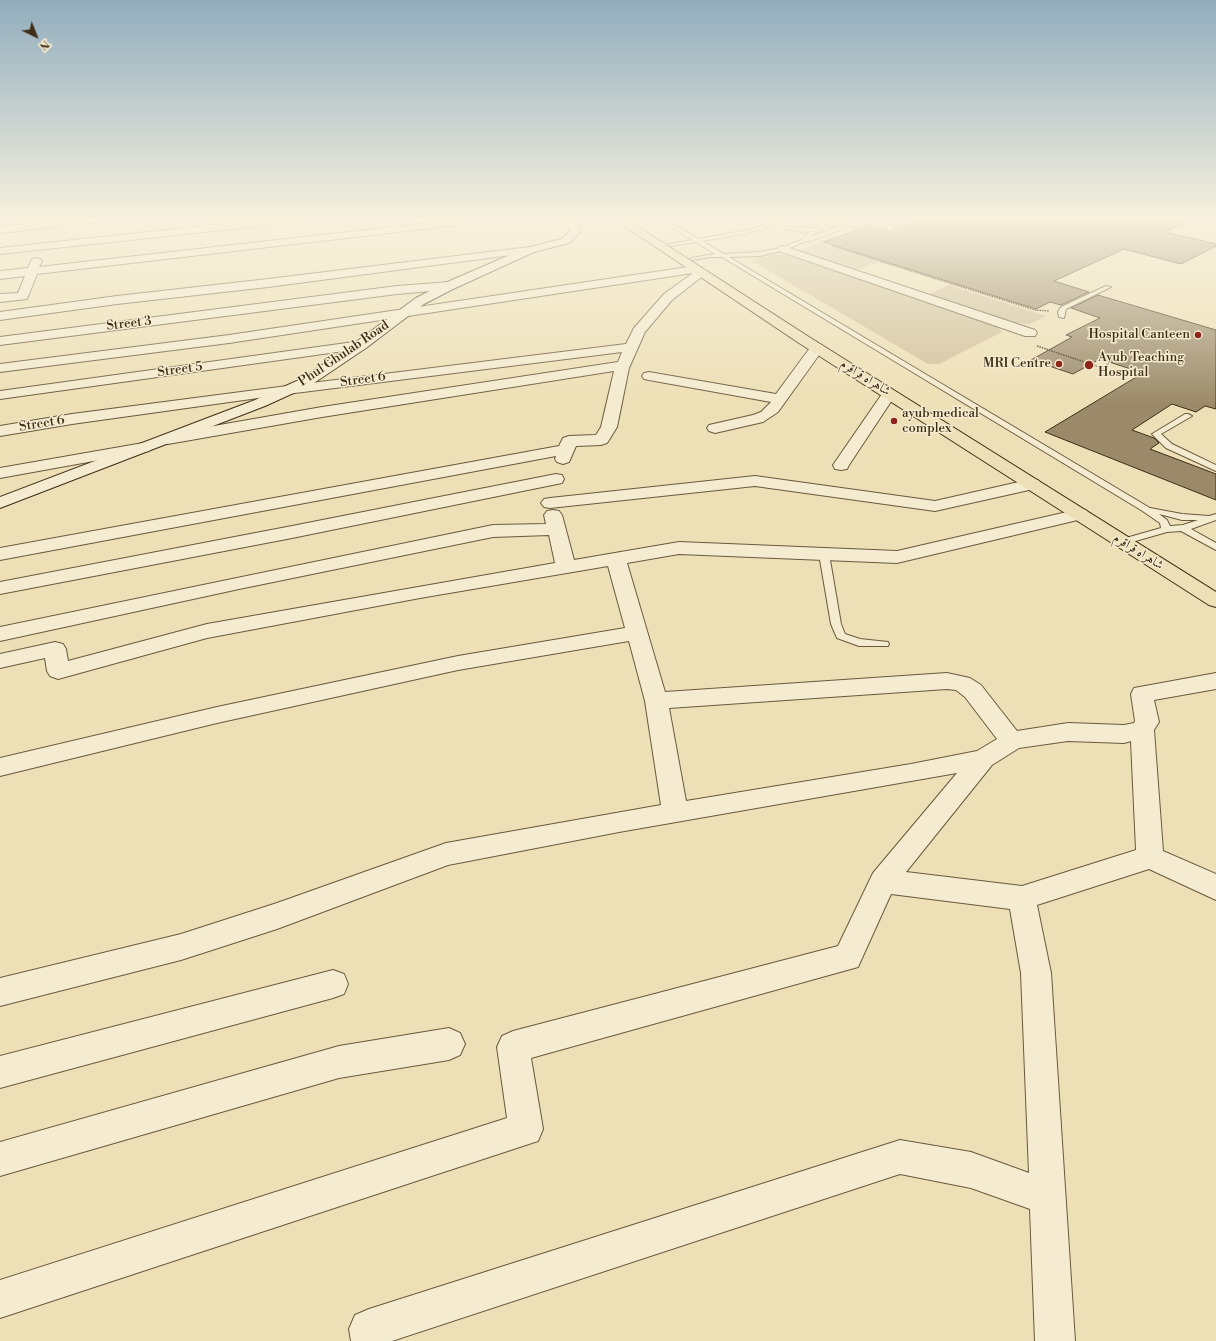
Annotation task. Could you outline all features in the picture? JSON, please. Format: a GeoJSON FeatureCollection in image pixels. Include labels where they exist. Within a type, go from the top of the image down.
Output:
{"type":"FeatureCollection","features":[{"type":"Feature","properties":{"kind":"highway","name":"شاہراہ قراقرم"},"geometry":{"type":"LineString","coordinates":[[715,280],[817,348],[1216,601]]}},
{"type":"Feature","properties":{"kind":"highway","name":"شاہراہ قراقرم"},"geometry":{"type":"LineString","coordinates":[[717,280],[1139,536],[1216,585]]}},
{"type":"Feature","properties":{"kind":"street"},"geometry":{"type":"LineString","coordinates":[[0,298],[23,296],[28,280]]}},
{"type":"Feature","properties":{"kind":"street"},"geometry":{"type":"LineString","coordinates":[[0,316],[117,300],[295,280]]}},
{"type":"Feature","properties":{"kind":"street","name":"Phul Ghulab Road"},"geometry":{"type":"LineString","coordinates":[[0,503],[260,403],[306,382],[361,345],[420,301],[463,280]]}},
{"type":"Feature","properties":{"kind":"street"},"geometry":{"type":"LineString","coordinates":[[0,368],[229,339],[402,314],[617,280]]}},
{"type":"Feature","properties":{"kind":"street"},"geometry":{"type":"LineString","coordinates":[[566,567],[550,503],[556,479],[569,441],[601,440],[609,428],[624,365],[639,330],[684,280]]}},
{"type":"Feature","properties":{"kind":"street"},"geometry":{"type":"LineString","coordinates":[[871,280],[1031,339]]}},
{"type":"Feature","properties":{"kind":"street","name":"Street 3"},"geometry":{"type":"LineString","coordinates":[[0,341],[397,290],[449,286]]}},
{"type":"Feature","properties":{"kind":"street"},"geometry":{"type":"LineString","coordinates":[[173,332],[282,316],[420,301]]}},
{"type":"Feature","properties":{"kind":"street","name":"Street 5"},"geometry":{"type":"LineString","coordinates":[[0,395],[361,345]]}},
{"type":"Feature","properties":{"kind":"street","name":"Street 6"},"geometry":{"type":"LineString","coordinates":[[0,431],[287,390],[632,346]]}},
{"type":"Feature","properties":{"kind":"street"},"geometry":{"type":"LineString","coordinates":[[715,428],[758,419],[766,415],[781,399],[817,348]]}},
{"type":"Feature","properties":{"kind":"street"},"geometry":{"type":"LineString","coordinates":[[0,356],[24,352]]}},
{"type":"Feature","properties":{"kind":"street"},"geometry":{"type":"LineString","coordinates":[[168,439],[322,412],[624,365]]}},
{"type":"Feature","properties":{"kind":"street"},"geometry":{"type":"LineString","coordinates":[[649,376],[781,399]]}},
{"type":"Feature","properties":{"kind":"street"},"geometry":{"type":"LineString","coordinates":[[0,419],[223,387],[221,399]]}},
{"type":"Feature","properties":{"kind":"street"},"geometry":{"type":"LineString","coordinates":[[841,465],[889,394]]}},
{"type":"Feature","properties":{"kind":"street"},"geometry":{"type":"LineString","coordinates":[[0,473],[143,448]]}},
{"type":"Feature","properties":{"kind":"street"},"geometry":{"type":"LineString","coordinates":[[0,554],[566,449]]}},
{"type":"Feature","properties":{"kind":"street"},"geometry":{"type":"LineString","coordinates":[[0,588],[299,531],[556,479]]}},
{"type":"Feature","properties":{"kind":"street"},"geometry":{"type":"LineString","coordinates":[[550,503],[755,481],[935,506],[1032,484]]}},
{"type":"Feature","properties":{"kind":"street"},"geometry":{"type":"LineString","coordinates":[[0,661],[55,649],[58,671],[207,631],[679,548],[897,557],[1080,514]]}},
{"type":"Feature","properties":{"kind":"street"},"geometry":{"type":"LineString","coordinates":[[0,634],[231,584],[493,531],[557,529]]}},
{"type":"Feature","properties":{"kind":"street"},"geometry":{"type":"LineString","coordinates":[[616,559],[656,701],[675,812]]}},
{"type":"Feature","properties":{"kind":"street"},"geometry":{"type":"LineString","coordinates":[[0,767],[217,715],[458,663],[637,633]]}},
{"type":"Feature","properties":{"kind":"street"},"geometry":{"type":"LineString","coordinates":[[656,701],[947,681],[962,683],[973,691],[1012,741]]}},
{"type":"Feature","properties":{"kind":"street"},"geometry":{"type":"LineString","coordinates":[[0,1299],[526,1129],[513,1047],[848,957],[883,881],[983,759],[1012,741],[1068,732],[1124,734],[1142,729],[1147,722],[1142,694],[1216,681]]}},
{"type":"Feature","properties":{"kind":"street"},"geometry":{"type":"LineString","coordinates":[[1142,729],[1150,857]]}},
{"type":"Feature","properties":{"kind":"street"},"geometry":{"type":"LineString","coordinates":[[0,992],[181,947],[277,916],[446,854],[675,812],[911,773],[983,759]]}},
{"type":"Feature","properties":{"kind":"street"},"geometry":{"type":"LineString","coordinates":[[883,881],[1022,898],[1150,857],[1205,881],[1216,888]]}},
{"type":"Feature","properties":{"kind":"street"},"geometry":{"type":"LineString","coordinates":[[1022,898],[1036,973],[1056,1341]]}},
{"type":"Feature","properties":{"kind":"street"},"geometry":{"type":"LineString","coordinates":[[0,1072],[333,984]]}},
{"type":"Feature","properties":{"kind":"street"},"geometry":{"type":"LineString","coordinates":[[0,1159],[339,1062],[449,1044]]}},
{"type":"Feature","properties":{"kind":"street"},"geometry":{"type":"LineString","coordinates":[[371,1341],[369,1329],[900,1157],[971,1170],[1048,1198]]}},
{"type":"Feature","properties":{"kind":"lane"},"geometry":{"type":"LineString","coordinates":[[763,280],[1135,502],[1156,515],[1164,522],[1166,528]]}},
{"type":"Feature","properties":{"kind":"lane"},"geometry":{"type":"LineString","coordinates":[[1062,314],[1064,308],[1108,287]]}},
{"type":"Feature","properties":{"kind":"lane"},"geometry":{"type":"LineString","coordinates":[[1188,416],[1156,434],[1169,446],[1216,468]]}},
{"type":"Feature","properties":{"kind":"lane"},"geometry":{"type":"LineString","coordinates":[[1135,502],[1165,514],[1182,517],[1215,518]]}},
{"type":"Feature","properties":{"kind":"lane"},"geometry":{"type":"LineString","coordinates":[[1122,542],[1166,528],[1183,528],[1215,518]]}},
{"type":"Feature","properties":{"kind":"lane"},"geometry":{"type":"LineString","coordinates":[[1183,528],[1216,547]]}},
{"type":"Feature","properties":{"kind":"lane"},"geometry":{"type":"LineString","coordinates":[[824,554],[836,624],[841,636],[859,642],[884,644]]}},
{"type":"Feature","properties":{"kind":"path"},"geometry":{"type":"LineString","coordinates":[[939,280],[1035,310],[1062,314]]}},
{"type":"Feature","properties":{"kind":"path"},"geometry":{"type":"LineString","coordinates":[[1031,339],[1108,370]]}},
{"type":"Feature","properties":{"kind":"shaded area"},"geometry":{"type":"Polygon","coordinates":[[[784,280],[861,280],[998,326],[1002,332],[939,364],[928,364],[784,280]]]}},
{"type":"Feature","properties":{"kind":"shaded area"},"geometry":{"type":"Polygon","coordinates":[[[949,285],[1046,316],[1030,324],[1012,323],[927,295],[949,285]]]}},
{"type":"Feature","properties":{"kind":"building"},"geometry":{"type":"Polygon","coordinates":[[[942,280],[1057,280],[1054,281],[1089,292],[1061,305],[1050,302],[1036,309],[942,280]]]}},
{"type":"Feature","properties":{"kind":"building"},"geometry":{"type":"Polygon","coordinates":[[[1098,295],[1216,330],[1216,409],[1205,406],[1196,412],[1172,404],[1132,430],[1154,438],[1159,443],[1150,449],[1216,474],[1216,500],[1045,432],[1143,373],[1100,359],[1073,374],[1031,360],[1072,337],[1066,335],[1100,318],[1071,308],[1098,295]]]}},
{"type":"Feature","properties":{"kind":"place","name":"Hospital Canteen"},"geometry":{"type":"Point","coordinates":[1198,335]}},
{"type":"Feature","properties":{"kind":"place","name":"MRI Centre"},"geometry":{"type":"Point","coordinates":[1059,364]}},
{"type":"Feature","properties":{"kind":"place","name":"Ayub Teaching Hospital"},"geometry":{"type":"Point","coordinates":[1089,365]}},
{"type":"Feature","properties":{"kind":"place","name":"ayub medical complex"},"geometry":{"type":"Point","coordinates":[894,421]}}]}
